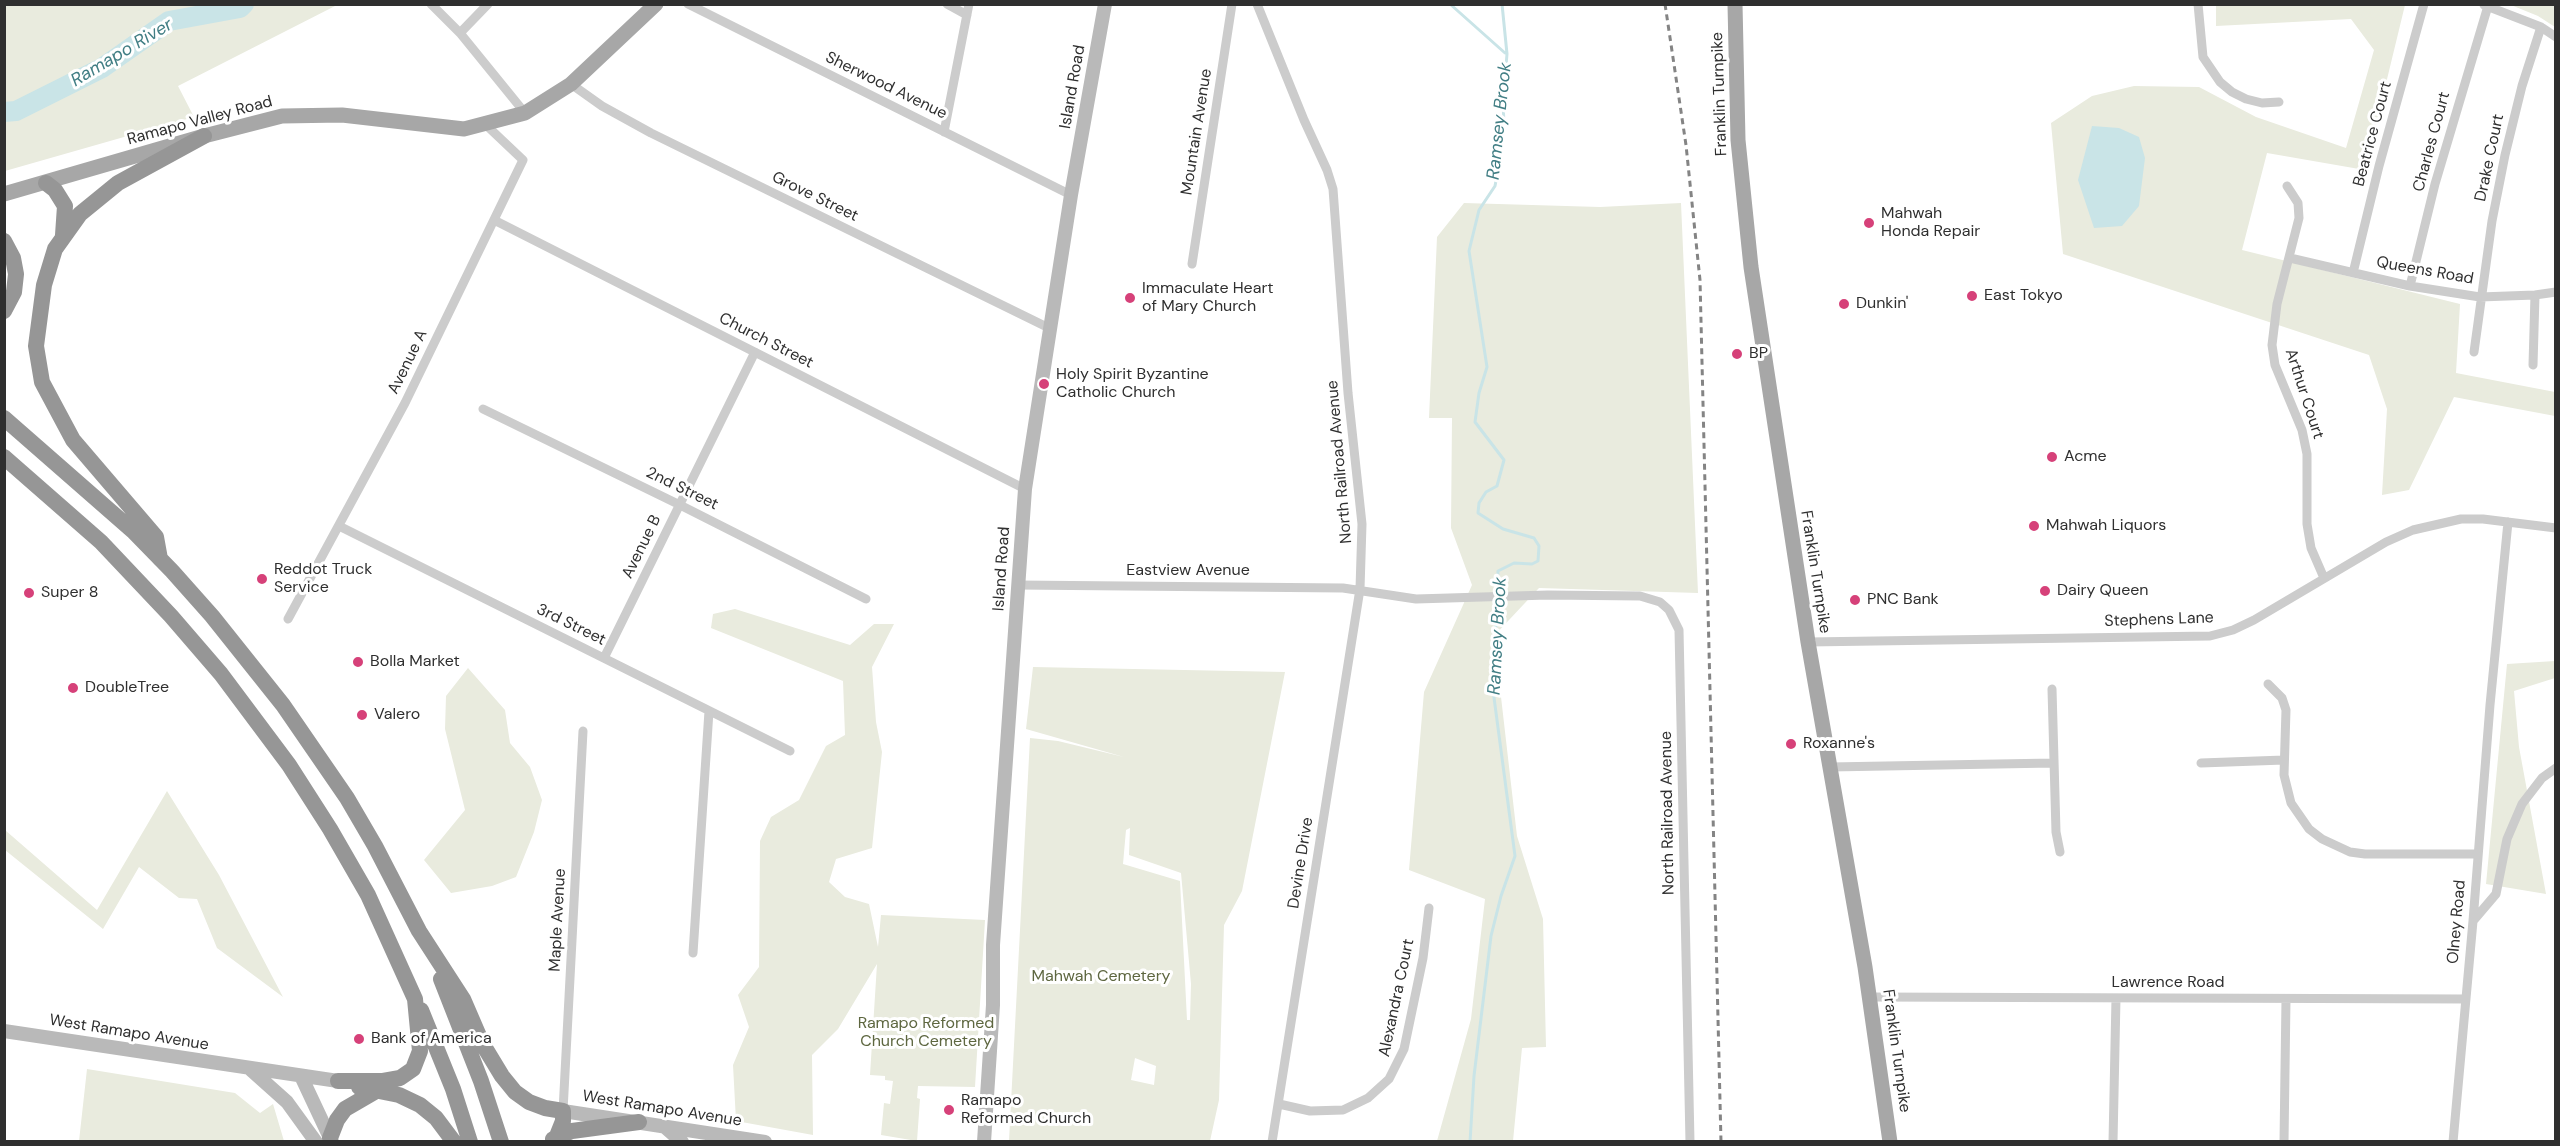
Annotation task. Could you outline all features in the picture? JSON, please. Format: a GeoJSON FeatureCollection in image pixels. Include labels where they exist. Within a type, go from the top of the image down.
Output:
{"type":"FeatureCollection","features":[{"type":"Feature","properties":{"kind":"highway"},"geometry":{"type":"LineString","coordinates":[[160,559],[156,537],[73,441],[42,382],[36,346],[39,312],[50,267],[63,236],[80,214],[118,183],[204,136]]}},
{"type":"Feature","properties":{"kind":"highway"},"geometry":{"type":"LineString","coordinates":[[46,183],[61,197],[65,206],[63,236]]}},
{"type":"Feature","properties":{"kind":"highway"},"geometry":{"type":"LineString","coordinates":[[4,228],[6,243],[16,274],[14,292],[4,311]]}},
{"type":"Feature","properties":{"kind":"highway"},"geometry":{"type":"LineString","coordinates":[[4,418],[124,524],[160,559],[242,653],[315,750],[375,846],[419,931],[467,1044],[501,1142]]}},
{"type":"Feature","properties":{"kind":"highway"},"geometry":{"type":"LineString","coordinates":[[4,457],[93,535],[132,573],[195,643],[289,765],[340,846],[386,931],[440,1054],[470,1142]]}},
{"type":"Feature","properties":{"kind":"highway"},"geometry":{"type":"LineString","coordinates":[[419,931],[464,999],[488,1055],[508,1085],[522,1098],[537,1106],[563,1111],[563,1120],[554,1139]]}},
{"type":"Feature","properties":{"kind":"highway"},"geometry":{"type":"LineString","coordinates":[[338,1081],[392,1080],[413,1069],[420,1051],[415,999]]}},
{"type":"Feature","properties":{"kind":"highway"},"geometry":{"type":"LineString","coordinates":[[338,1081],[399,1095],[420,1105],[436,1118],[454,1142]]}},
{"type":"Feature","properties":{"kind":"highway"},"geometry":{"type":"LineString","coordinates":[[326,1140],[345,1109],[376,1091]]}},
{"type":"Feature","properties":{"kind":"highway"},"geometry":{"type":"LineString","coordinates":[[554,1139],[581,1130],[639,1122]]}},
{"type":"Feature","properties":{"kind":"main road","name":"Ramapo Valley Road"},"geometry":{"type":"LineString","coordinates":[[4,194],[204,136],[282,116],[342,115],[464,129],[485,124],[525,112],[571,84],[656,4]]}},
{"type":"Feature","properties":{"kind":"main road","name":"Island Road"},"geometry":{"type":"LineString","coordinates":[[984,1142],[993,1005],[993,945],[1025,489],[1071,195],[1105,4]]}},
{"type":"Feature","properties":{"kind":"main road","name":"Franklin Turnpike"},"geometry":{"type":"LineString","coordinates":[[1735,4],[1738,140],[1743,204],[1808,642],[1869,997],[1890,1142]]}},
{"type":"Feature","properties":{"kind":"main road","name":"West Ramapo Avenue"},"geometry":{"type":"LineString","coordinates":[[4,1030],[338,1081]]}},
{"type":"Feature","properties":{"kind":"main road"},"geometry":{"type":"LineString","coordinates":[[248,1068],[326,1140]]}},
{"type":"Feature","properties":{"kind":"main road"},"geometry":{"type":"LineString","coordinates":[[301,1076],[326,1140]]}},
{"type":"Feature","properties":{"kind":"main road","name":"West Ramapo Avenue"},"geometry":{"type":"LineString","coordinates":[[563,1111],[756,1141]]}},
{"type":"Feature","properties":{"kind":"main road"},"geometry":{"type":"LineString","coordinates":[[663,1126],[682,1142]]}},
{"type":"Feature","properties":{"kind":"street"},"geometry":{"type":"LineString","coordinates":[[431,4],[460,33],[525,112]]}},
{"type":"Feature","properties":{"kind":"street"},"geometry":{"type":"LineString","coordinates":[[460,33],[488,4]]}},
{"type":"Feature","properties":{"kind":"street","name":"Sherwood Avenue"},"geometry":{"type":"LineString","coordinates":[[688,4],[1071,195]]}},
{"type":"Feature","properties":{"kind":"street"},"geometry":{"type":"LineString","coordinates":[[947,4],[967,15]]}},
{"type":"Feature","properties":{"kind":"street"},"geometry":{"type":"LineString","coordinates":[[944,132],[969,4]]}},
{"type":"Feature","properties":{"kind":"street","name":"Mountain Avenue"},"geometry":{"type":"LineString","coordinates":[[1192,264],[1232,4]]}},
{"type":"Feature","properties":{"kind":"street","name":"North Railroad Avenue"},"geometry":{"type":"LineString","coordinates":[[1257,4],[1333,189],[1348,393],[1362,524],[1360,589],[1416,599],[1640,596],[1660,603],[1669,610],[1679,630],[1690,1142]]}},
{"type":"Feature","properties":{"kind":"street"},"geometry":{"type":"LineString","coordinates":[[2198,4],[2203,57],[2220,82],[2232,92],[2246,99],[2262,103],[2280,102]]}},
{"type":"Feature","properties":{"kind":"street","name":"Beatrice Court"},"geometry":{"type":"LineString","coordinates":[[2353,273],[2379,166],[2424,4]]}},
{"type":"Feature","properties":{"kind":"street"},"geometry":{"type":"LineString","coordinates":[[2485,5],[2541,27],[2556,37]]}},
{"type":"Feature","properties":{"kind":"street","name":"Charles Court"},"geometry":{"type":"LineString","coordinates":[[2410,286],[2435,184],[2485,5]]}},
{"type":"Feature","properties":{"kind":"street","name":"Drake Court"},"geometry":{"type":"LineString","coordinates":[[2474,352],[2480,297],[2505,155],[2522,86],[2541,27]]}},
{"type":"Feature","properties":{"kind":"street","name":"Grove Street"},"geometry":{"type":"LineString","coordinates":[[571,84],[602,106],[651,133],[1051,329]]}},
{"type":"Feature","properties":{"kind":"street","name":"Avenue A"},"geometry":{"type":"LineString","coordinates":[[288,619],[405,402],[523,160],[485,124]]}},
{"type":"Feature","properties":{"kind":"street","name":"Arthur Court"},"geometry":{"type":"LineString","coordinates":[[2287,186],[2298,203],[2299,218],[2277,304],[2272,345],[2275,365],[2302,430],[2307,454],[2307,524],[2311,548],[2324,578]]}},
{"type":"Feature","properties":{"kind":"street","name":"Church Street"},"geometry":{"type":"LineString","coordinates":[[494,220],[1025,489]]}},
{"type":"Feature","properties":{"kind":"street","name":"Queens Road"},"geometry":{"type":"LineString","coordinates":[[2290,258],[2410,286],[2480,297],[2535,296],[2556,292]]}},
{"type":"Feature","properties":{"kind":"street"},"geometry":{"type":"LineString","coordinates":[[2533,365],[2535,296]]}},
{"type":"Feature","properties":{"kind":"street","name":"Avenue B"},"geometry":{"type":"LineString","coordinates":[[604,658],[755,352]]}},
{"type":"Feature","properties":{"kind":"street","name":"2nd Street"},"geometry":{"type":"LineString","coordinates":[[483,409],[680,504],[866,599]]}},
{"type":"Feature","properties":{"kind":"street","name":"Stephens Lane"},"geometry":{"type":"LineString","coordinates":[[1808,642],[2210,636],[2233,630],[2254,620],[2386,542],[2413,530],[2461,519],[2556,528]]}},
{"type":"Feature","properties":{"kind":"street","name":"Olney Road"},"geometry":{"type":"LineString","coordinates":[[2452,1142],[2508,522]]}},
{"type":"Feature","properties":{"kind":"street","name":"3rd Street"},"geometry":{"type":"LineString","coordinates":[[339,526],[790,751]]}},
{"type":"Feature","properties":{"kind":"street","name":"Eastview Avenue"},"geometry":{"type":"LineString","coordinates":[[1017,585],[1284,586],[1360,589]]}},
{"type":"Feature","properties":{"kind":"street","name":"Devine Drive"},"geometry":{"type":"LineString","coordinates":[[1272,1142],[1360,589]]}},
{"type":"Feature","properties":{"kind":"street"},"geometry":{"type":"LineString","coordinates":[[2268,684],[2282,698],[2286,710],[2284,760],[2287,790],[2299,816],[2309,829],[2335,847],[2365,854],[2478,854]]}},
{"type":"Feature","properties":{"kind":"street"},"geometry":{"type":"LineString","coordinates":[[2052,689],[2056,832],[2060,852]]}},
{"type":"Feature","properties":{"kind":"street"},"geometry":{"type":"LineString","coordinates":[[693,953],[709,711]]}},
{"type":"Feature","properties":{"kind":"street","name":"Maple Avenue"},"geometry":{"type":"LineString","coordinates":[[563,1111],[583,731]]}},
{"type":"Feature","properties":{"kind":"street"},"geometry":{"type":"LineString","coordinates":[[2202,763],[2284,760]]}},
{"type":"Feature","properties":{"kind":"street"},"geometry":{"type":"LineString","coordinates":[[1830,767],[2053,763]]}},
{"type":"Feature","properties":{"kind":"street"},"geometry":{"type":"LineString","coordinates":[[2473,921],[2496,894],[2508,839],[2522,804],[2537,783],[2556,768]]}},
{"type":"Feature","properties":{"kind":"street","name":"Alexandra Court"},"geometry":{"type":"LineString","coordinates":[[1279,1104],[1310,1111],[1343,1110],[1368,1098],[1389,1079],[1404,1049],[1423,958],[1430,908]]}},
{"type":"Feature","properties":{"kind":"street","name":"Lawrence Road"},"geometry":{"type":"LineString","coordinates":[[1869,997],[2466,999]]}},
{"type":"Feature","properties":{"kind":"street"},"geometry":{"type":"LineString","coordinates":[[2113,1142],[2116,998]]}},
{"type":"Feature","properties":{"kind":"street"},"geometry":{"type":"LineString","coordinates":[[2284,1142],[2286,999]]}},
{"type":"Feature","properties":{"kind":"green space"},"geometry":{"type":"Polygon","coordinates":[[[4,5],[337,5],[178,86],[194,117],[5,171],[4,5]]]}},
{"type":"Feature","properties":{"kind":"green space"},"geometry":{"type":"Polygon","coordinates":[[[2216,5],[2405,5],[2365,170],[2267,153],[2242,250],[2460,304],[2456,373],[2555,392],[2555,416],[2454,397],[2409,490],[2382,495],[2387,409],[2369,355],[2063,254],[2051,123],[2092,96],[2134,86],[2199,87],[2256,117],[2346,148],[2374,50],[2351,19],[2216,26],[2216,5]]]}},
{"type":"Feature","properties":{"kind":"green space"},"geometry":{"type":"Polygon","coordinates":[[[2511,5],[2555,5],[2555,27],[2538,16],[2511,5]]]}},
{"type":"Feature","properties":{"kind":"green space"},"geometry":{"type":"Polygon","coordinates":[[[1464,203],[1600,207],[1681,203],[1698,593],[1539,588],[1494,636],[1517,836],[1543,919],[1546,1047],[1522,1048],[1513,1141],[1437,1141],[1471,1019],[1485,899],[1409,870],[1424,692],[1472,585],[1451,528],[1452,418],[1429,418],[1437,237],[1464,203]]]}},
{"type":"Feature","properties":{"kind":"green space","name":"Ramapo Reformed Church Cemetery"},"geometry":{"type":"Polygon","coordinates":[[[735,609],[850,645],[874,624],[894,624],[872,667],[876,722],[882,752],[872,848],[836,859],[829,882],[845,897],[869,904],[878,947],[881,915],[985,920],[975,1087],[918,1086],[917,1098],[920,1099],[917,1141],[881,1135],[884,1103],[890,1104],[893,1081],[885,1080],[885,1076],[870,1075],[877,964],[838,1029],[812,1055],[813,1135],[736,1121],[733,1065],[749,1027],[738,995],[759,967],[760,841],[771,817],[799,800],[826,746],[845,735],[843,681],[711,628],[713,614],[735,609]]]}},
{"type":"Feature","properties":{"kind":"green space"},"geometry":{"type":"Polygon","coordinates":[[[2555,661],[2555,678],[2514,691],[2519,747],[2546,894],[2486,884],[2507,664],[2555,661]]]}},
{"type":"Feature","properties":{"kind":"green space","name":"Mahwah Cemetery"},"geometry":{"type":"Polygon","coordinates":[[[1033,667],[1285,672],[1242,891],[1224,925],[1219,1100],[1210,1141],[1009,1141],[1030,738],[1058,741],[1124,757],[1026,729],[1033,667]],[[1130,828],[1126,830],[1123,864],[1180,881],[1187,1020],[1190,1020],[1191,984],[1181,873],[1129,855],[1130,828]],[[1135,1058],[1131,1080],[1154,1085],[1156,1066],[1135,1058]]]}},
{"type":"Feature","properties":{"kind":"green space"},"geometry":{"type":"Polygon","coordinates":[[[468,668],[505,710],[510,743],[530,767],[542,800],[534,832],[516,877],[492,886],[451,893],[424,860],[465,810],[445,729],[446,696],[468,668]]]}},
{"type":"Feature","properties":{"kind":"green space"},"geometry":{"type":"Polygon","coordinates":[[[167,791],[219,875],[283,997],[217,948],[197,899],[179,898],[139,867],[103,929],[5,850],[5,830],[97,910],[167,791]]]}},
{"type":"Feature","properties":{"kind":"green space"},"geometry":{"type":"Polygon","coordinates":[[[87,1069],[235,1093],[260,1113],[273,1104],[284,1141],[79,1141],[87,1069]]]}},
{"type":"Feature","properties":{"kind":"water"},"geometry":{"type":"Polygon","coordinates":[[[2092,126],[2119,128],[2139,137],[2145,158],[2139,206],[2122,226],[2094,228],[2078,180],[2092,126]]]}},
{"type":"Feature","properties":{"kind":"waterway","name":"Ramapo River"},"geometry":{"type":"LineString","coordinates":[[4,112],[16,111],[102,68],[169,21],[240,8],[244,4]]}},
{"type":"Feature","properties":{"kind":"waterway"},"geometry":{"type":"LineString","coordinates":[[1450,4],[1505,53]]}},
{"type":"Feature","properties":{"kind":"waterway","name":"Ramsey Brook"},"geometry":{"type":"LineString","coordinates":[[1470,1142],[1474,1076],[1491,936],[1501,896],[1515,856],[1493,690],[1498,571],[1514,563],[1532,564],[1538,561],[1539,546],[1534,538],[1503,529],[1478,513],[1479,503],[1486,492],[1497,486],[1504,460],[1475,422],[1479,393],[1487,367],[1469,251],[1479,210],[1495,186],[1499,165],[1504,124],[1503,102],[1507,54],[1502,4]]}},
{"type":"Feature","properties":{"kind":"railway"},"geometry":{"type":"LineString","coordinates":[[1665,4],[1686,145],[1700,280],[1721,1142]]}},
{"type":"Feature","properties":{"kind":"place","name":"Mahwah Honda Repair"},"geometry":{"type":"Point","coordinates":[1869,223]}},
{"type":"Feature","properties":{"kind":"place","name":"East Tokyo"},"geometry":{"type":"Point","coordinates":[1972,296]}},
{"type":"Feature","properties":{"kind":"place","name":"Immaculate Heart of Mary Church"},"geometry":{"type":"Point","coordinates":[1130,298]}},
{"type":"Feature","properties":{"kind":"place","name":"Dunkin'"},"geometry":{"type":"Point","coordinates":[1844,304]}},
{"type":"Feature","properties":{"kind":"place","name":"BP"},"geometry":{"type":"Point","coordinates":[1737,354]}},
{"type":"Feature","properties":{"kind":"place","name":"Holy Spirit Byzantine Catholic Church"},"geometry":{"type":"Point","coordinates":[1044,384]}},
{"type":"Feature","properties":{"kind":"place","name":"Acme"},"geometry":{"type":"Point","coordinates":[2052,457]}},
{"type":"Feature","properties":{"kind":"place","name":"Mahwah Liquors"},"geometry":{"type":"Point","coordinates":[2034,526]}},
{"type":"Feature","properties":{"kind":"place","name":"Reddot Truck Service"},"geometry":{"type":"Point","coordinates":[262,579]}},
{"type":"Feature","properties":{"kind":"place","name":"Dairy Queen"},"geometry":{"type":"Point","coordinates":[2045,591]}},
{"type":"Feature","properties":{"kind":"place","name":"Super 8"},"geometry":{"type":"Point","coordinates":[29,593]}},
{"type":"Feature","properties":{"kind":"place","name":"PNC Bank"},"geometry":{"type":"Point","coordinates":[1855,600]}},
{"type":"Feature","properties":{"kind":"place","name":"Bolla Market"},"geometry":{"type":"Point","coordinates":[358,662]}},
{"type":"Feature","properties":{"kind":"place","name":"DoubleTree"},"geometry":{"type":"Point","coordinates":[73,688]}},
{"type":"Feature","properties":{"kind":"place","name":"Valero"},"geometry":{"type":"Point","coordinates":[362,715]}},
{"type":"Feature","properties":{"kind":"place","name":"Roxanne's"},"geometry":{"type":"Point","coordinates":[1791,744]}},
{"type":"Feature","properties":{"kind":"place","name":"Bank of America"},"geometry":{"type":"Point","coordinates":[359,1039]}},
{"type":"Feature","properties":{"kind":"place","name":"Ramapo Reformed Church"},"geometry":{"type":"Point","coordinates":[949,1110]}}]}
